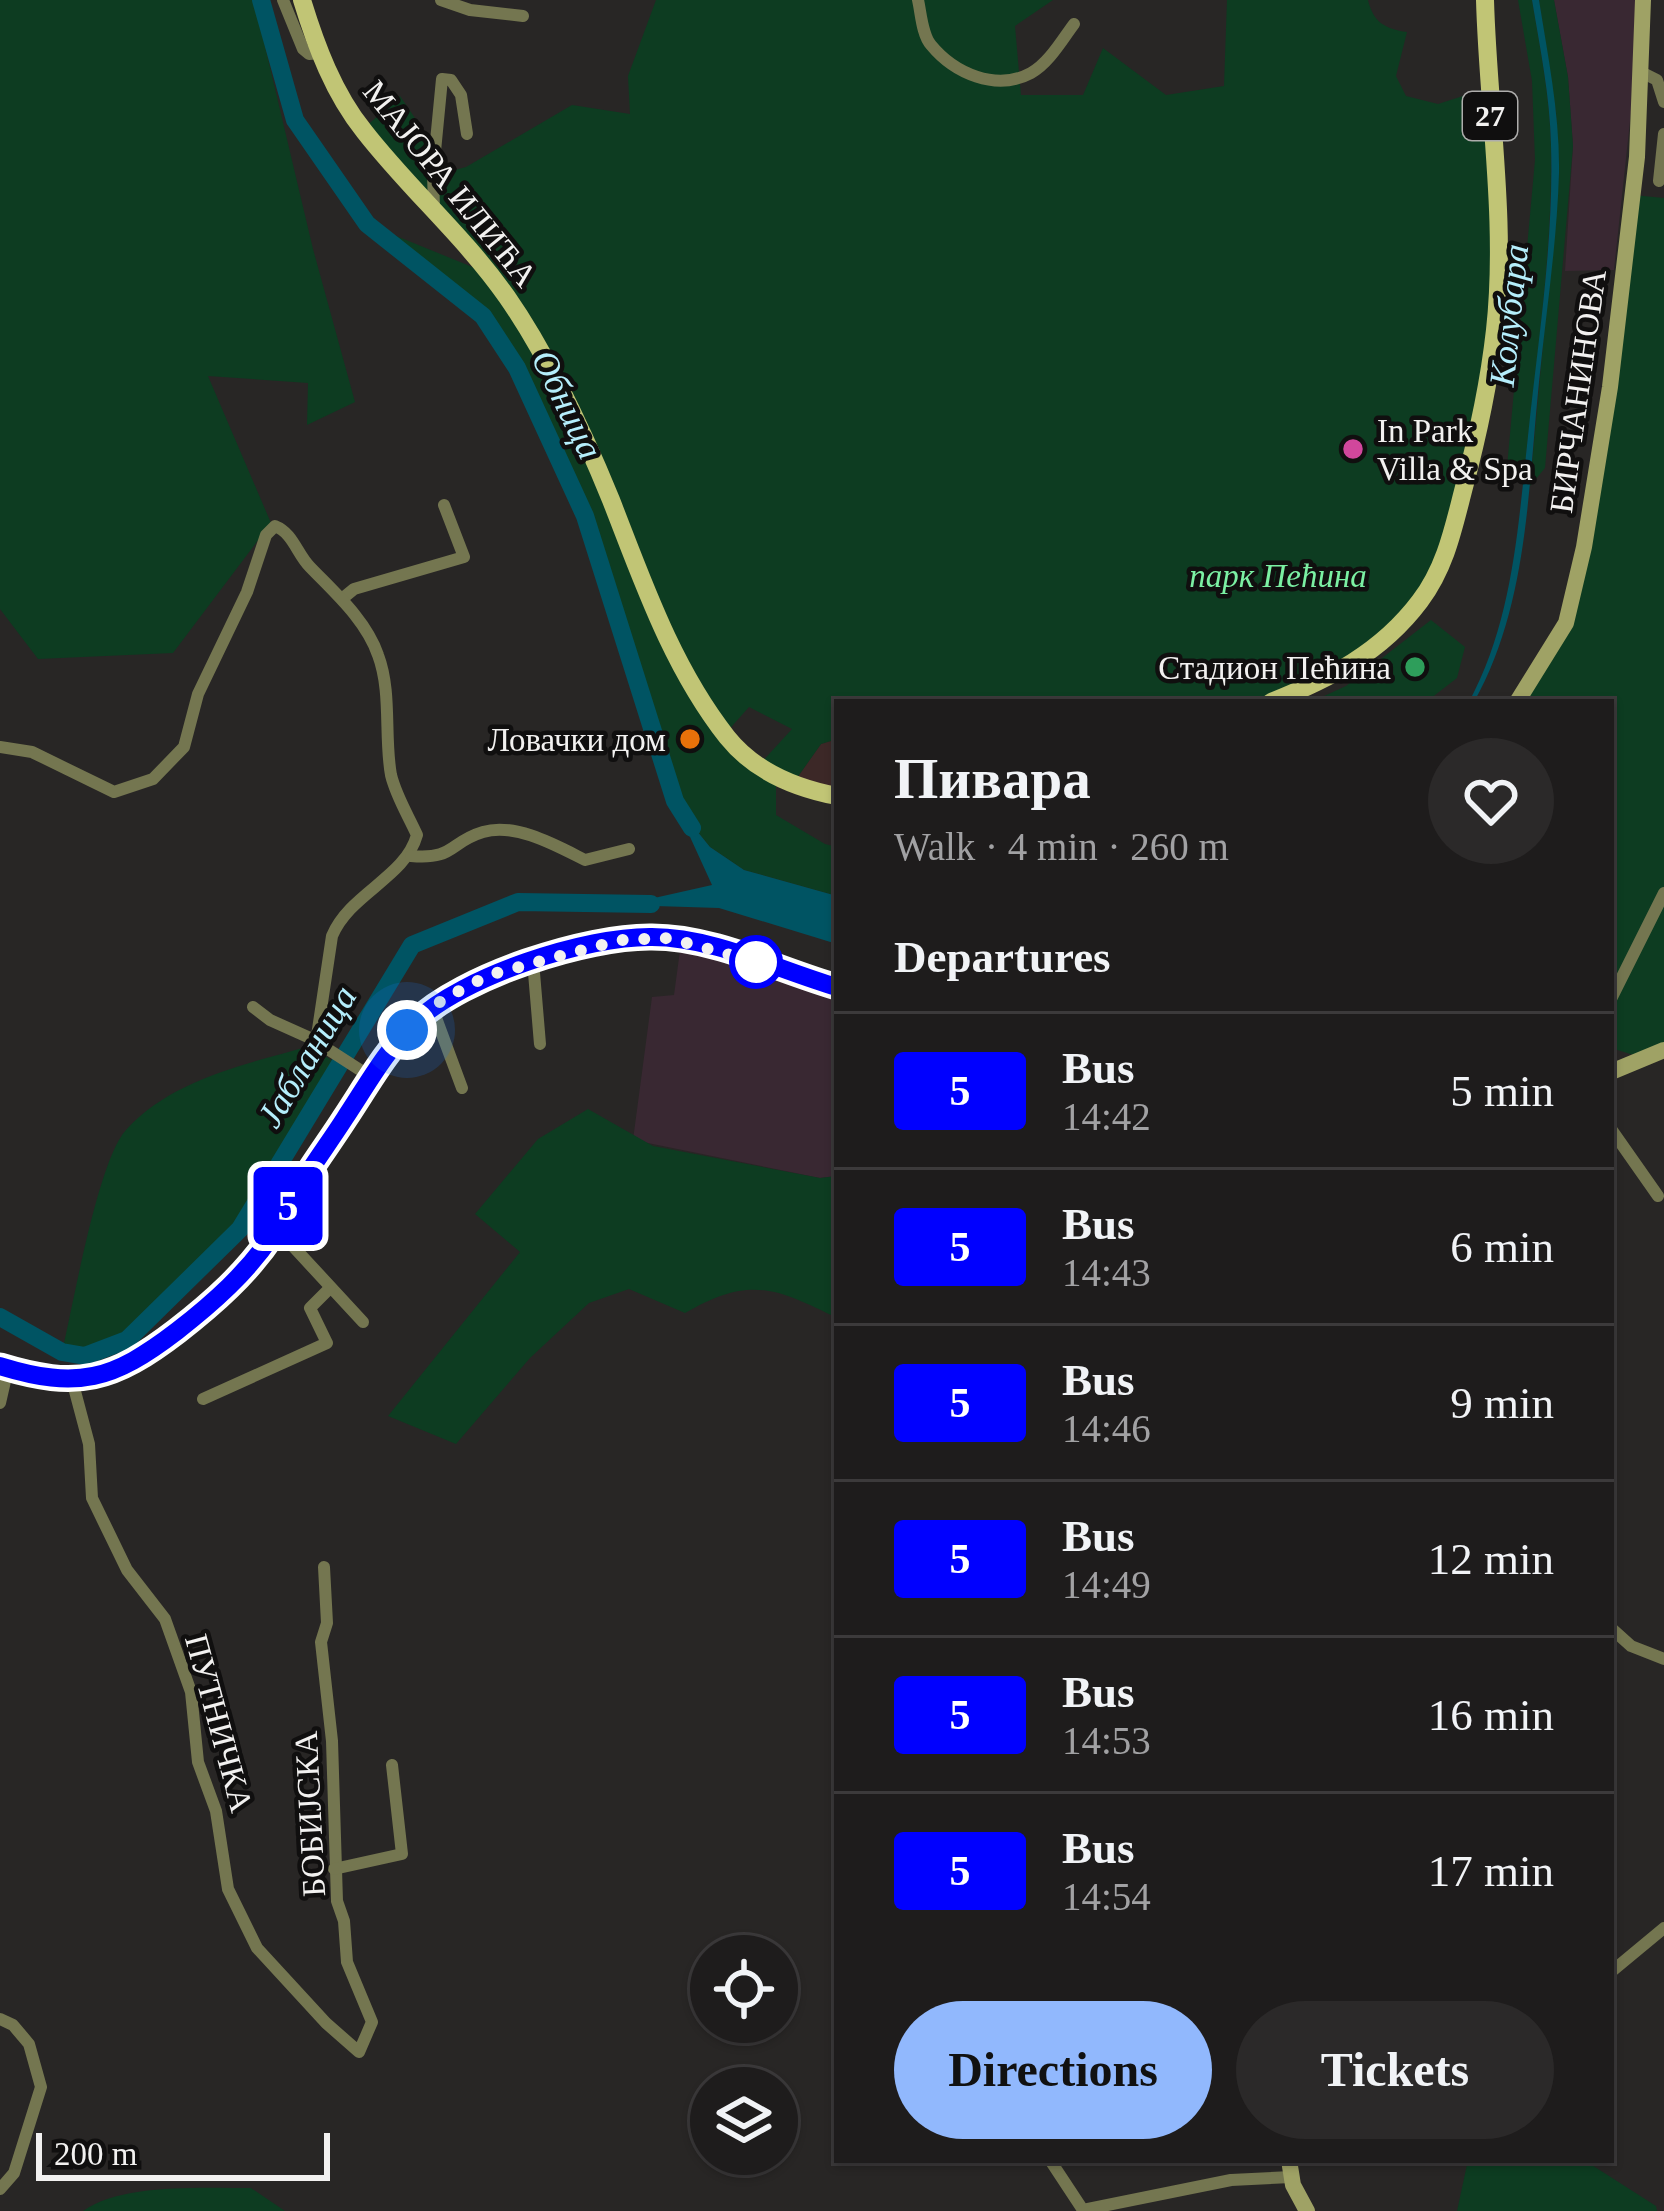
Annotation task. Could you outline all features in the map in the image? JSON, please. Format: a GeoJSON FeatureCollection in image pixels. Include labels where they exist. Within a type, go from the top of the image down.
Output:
{"type":"FeatureCollection","features":[{"type":"Feature","properties":{"kind":"main road","name":"МАЈОРА ИЛИЋА"},"geometry":{"type":"LineString","coordinates":[[302,0],[334,85],[362,130],[474,254],[527,330],[594,462],[653,610],[718,725],[748,758],[776,777],[834,795]]}},
{"type":"Feature","properties":{"kind":"main road","name":"27"},"geometry":{"type":"LineString","coordinates":[[1278,699],[1342,671],[1387,638],[1428,591],[1448,548],[1474,451],[1495,328],[1498,268],[1485,0]]}},
{"type":"Feature","properties":{"kind":"main road","name":"БИРЧАНИНОВА"},"geometry":{"type":"LineString","coordinates":[[1519,699],[1566,623],[1585,547],[1637,157],[1643,0]]}},
{"type":"Feature","properties":{"kind":"main road"},"geometry":{"type":"LineString","coordinates":[[4,1367],[79,1380],[124,1368],[189,1322],[242,1274],[277,1229],[363,1072],[432,1007],[489,975],[620,940],[669,938],[834,986]]}},
{"type":"Feature","properties":{"kind":"main road"},"geometry":{"type":"LineString","coordinates":[[1614,1071],[1664,1050]]}},
{"type":"Feature","properties":{"kind":"main road"},"geometry":{"type":"LineString","coordinates":[[1290,2168],[1307,2211]]}},
{"type":"Feature","properties":{"kind":"street"},"geometry":{"type":"LineString","coordinates":[[283,0],[302,49],[321,53]]}},
{"type":"Feature","properties":{"kind":"street"},"geometry":{"type":"LineString","coordinates":[[441,0],[470,10],[523,16]]}},
{"type":"Feature","properties":{"kind":"street"},"geometry":{"type":"LineString","coordinates":[[918,0],[928,42],[971,77],[1003,81],[1030,74],[1048,59],[1074,24]]}},
{"type":"Feature","properties":{"kind":"street"},"geometry":{"type":"LineString","coordinates":[[1641,72],[1657,80],[1664,102]]}},
{"type":"Feature","properties":{"kind":"street"},"geometry":{"type":"LineString","coordinates":[[434,210],[442,79],[458,87],[467,134]]}},
{"type":"Feature","properties":{"kind":"street"},"geometry":{"type":"LineString","coordinates":[[1659,181],[1664,134]]}},
{"type":"Feature","properties":{"kind":"street"},"geometry":{"type":"LineString","coordinates":[[343,598],[354,589],[464,557],[444,505]]}},
{"type":"Feature","properties":{"kind":"street"},"geometry":{"type":"LineString","coordinates":[[0,747],[32,752],[114,792],[153,779],[184,747],[197,694],[248,592],[266,535],[275,526],[285,530],[307,564],[343,598],[378,654],[390,771],[417,835],[411,856],[369,888],[339,921],[332,936],[321,1040]]}},
{"type":"Feature","properties":{"kind":"street"},"geometry":{"type":"LineString","coordinates":[[411,856],[438,859],[484,831],[547,840],[585,860],[629,849]]}},
{"type":"Feature","properties":{"kind":"street"},"geometry":{"type":"LineString","coordinates":[[1614,993],[1664,893]]}},
{"type":"Feature","properties":{"kind":"street"},"geometry":{"type":"LineString","coordinates":[[533,961],[540,1044]]}},
{"type":"Feature","properties":{"kind":"street"},"geometry":{"type":"LineString","coordinates":[[253,1007],[270,1020],[321,1040],[363,1072]]}},
{"type":"Feature","properties":{"kind":"street"},"geometry":{"type":"LineString","coordinates":[[432,1007],[462,1088]]}},
{"type":"Feature","properties":{"kind":"street"},"geometry":{"type":"LineString","coordinates":[[1614,1133],[1658,1196]]}},
{"type":"Feature","properties":{"kind":"street"},"geometry":{"type":"LineString","coordinates":[[277,1229],[363,1322]]}},
{"type":"Feature","properties":{"kind":"street"},"geometry":{"type":"LineString","coordinates":[[203,1399],[327,1343],[310,1309],[329,1288]]}},
{"type":"Feature","properties":{"kind":"street"},"geometry":{"type":"LineString","coordinates":[[0,1403],[4,1367]]}},
{"type":"Feature","properties":{"kind":"street","name":"ПУТНИЧКА"},"geometry":{"type":"LineString","coordinates":[[79,1380],[92,1498],[127,1570],[164,1619],[191,1692],[198,1762],[216,1811],[228,1889],[257,1948],[359,2052]]}},
{"type":"Feature","properties":{"kind":"street","name":"БОБИЈСКА"},"geometry":{"type":"LineString","coordinates":[[324,1567],[327,1623],[320,1642],[332,1741],[337,1900],[344,1921],[346,1962],[372,2022],[359,2052]]}},
{"type":"Feature","properties":{"kind":"street"},"geometry":{"type":"LineString","coordinates":[[1614,1631],[1631,1646],[1664,1659]]}},
{"type":"Feature","properties":{"kind":"street"},"geometry":{"type":"LineString","coordinates":[[334,1869],[402,1854],[392,1765]]}},
{"type":"Feature","properties":{"kind":"street"},"geometry":{"type":"LineString","coordinates":[[1614,1970],[1664,1928]]}},
{"type":"Feature","properties":{"kind":"street"},"geometry":{"type":"LineString","coordinates":[[0,2019],[14,2025],[29,2044],[41,2087],[14,2173],[0,2189]]}},
{"type":"Feature","properties":{"kind":"street"},"geometry":{"type":"LineString","coordinates":[[1052,2163],[1083,2210],[1290,2168]]}},
{"type":"Feature","properties":{"kind":"shaded area"},"geometry":{"type":"Polygon","coordinates":[[[1554,0],[1636,0],[1631,112],[1614,270],[1565,271],[1573,146],[1568,77],[1554,0]]]}},
{"type":"Feature","properties":{"kind":"shaded area"},"geometry":{"type":"Polygon","coordinates":[[[834,740],[834,795],[792,785],[821,744],[834,740]]]}},
{"type":"Feature","properties":{"kind":"shaded area"},"geometry":{"type":"Polygon","coordinates":[[[681,943],[834,994],[834,1176],[820,1178],[633,1140],[652,997],[674,995],[681,943]]]}},
{"type":"Feature","properties":{"kind":"green space"},"geometry":{"type":"Polygon","coordinates":[[[0,0],[254,0],[355,402],[307,425],[308,383],[208,376],[271,523],[173,653],[38,659],[0,609],[0,0]]]}},
{"type":"Feature","properties":{"kind":"green space","name":"парк Пећина"},"geometry":{"type":"Polygon","coordinates":[[[656,0],[1053,0],[1015,26],[1021,95],[1083,95],[1103,48],[1166,95],[1224,86],[1227,0],[1368,0],[1381,23],[1407,32],[1396,76],[1406,96],[1438,104],[1488,88],[1495,328],[1449,548],[1400,625],[1272,699],[834,699],[834,740],[821,744],[792,785],[776,778],[776,815],[834,846],[834,895],[744,870],[710,847],[675,804],[585,516],[517,368],[483,316],[367,224],[487,273],[362,130],[400,96],[434,146],[439,174],[466,167],[572,105],[630,114],[628,76],[656,0]],[[749,707],[725,734],[759,765],[792,729],[749,707]]]}},
{"type":"Feature","properties":{"kind":"green space"},"geometry":{"type":"Polygon","coordinates":[[[1518,0],[1532,0],[1551,146],[1546,273],[1523,485],[1507,467],[1535,160],[1532,81],[1518,0]]]}},
{"type":"Feature","properties":{"kind":"green space"},"geometry":{"type":"Polygon","coordinates":[[[1539,0],[1554,0],[1568,77],[1573,146],[1545,468],[1530,486],[1559,171],[1556,112],[1539,0]]]}},
{"type":"Feature","properties":{"kind":"green space"},"geometry":{"type":"Polygon","coordinates":[[[1633,195],[1664,198],[1664,1050],[1640,1057],[1614,1049],[1614,699],[1519,699],[1566,623],[1633,195]]]}},
{"type":"Feature","properties":{"kind":"green space","name":"Стадион Пећина"},"geometry":{"type":"Polygon","coordinates":[[[1431,620],[1465,647],[1457,678],[1430,699],[1318,699],[1346,686],[1431,620]]]}},
{"type":"Feature","properties":{"kind":"green space"},"geometry":{"type":"Polygon","coordinates":[[[310,1046],[339,1065],[240,1229],[127,1340],[85,1356],[62,1352],[96,1201],[126,1130],[145,1112],[188,1086],[310,1046]]]}},
{"type":"Feature","properties":{"kind":"green space"},"geometry":{"type":"Polygon","coordinates":[[[588,1109],[653,1146],[820,1178],[834,1176],[834,1317],[761,1290],[727,1294],[685,1313],[629,1289],[589,1303],[530,1358],[456,1444],[388,1416],[520,1252],[475,1214],[538,1139],[588,1109]]]}},
{"type":"Feature","properties":{"kind":"green space"},"geometry":{"type":"Polygon","coordinates":[[[1467,2163],[1589,2163],[1657,2211],[1457,2211],[1467,2163]]]}},
{"type":"Feature","properties":{"kind":"green space"},"geometry":{"type":"Polygon","coordinates":[[[251,2188],[285,2211],[83,2211],[140,2191],[251,2188]]]}},
{"type":"Feature","properties":{"kind":"water"},"geometry":{"type":"Polygon","coordinates":[[[1532,0],[1539,0],[1555,108],[1559,151],[1556,225],[1523,546],[1492,665],[1475,699],[1470,699],[1504,606],[1521,504],[1548,254],[1550,127],[1532,0]]]}},
{"type":"Feature","properties":{"kind":"water"},"geometry":{"type":"Polygon","coordinates":[[[675,804],[710,847],[744,870],[834,895],[834,943],[719,908],[623,905],[712,885],[675,804]]]}},
{"type":"Feature","properties":{"kind":"waterway","name":"Обница"},"geometry":{"type":"LineString","coordinates":[[261,0],[295,120],[367,224],[483,316],[517,368],[585,516],[675,801],[692,828]]}},
{"type":"Feature","properties":{"kind":"waterway","name":"Јабланица"},"geometry":{"type":"LineString","coordinates":[[0,1317],[62,1352],[85,1356],[127,1340],[240,1229],[412,945],[518,902],[651,904]]}},
{"type":"Feature","properties":{"kind":"bus line","name":"5"},"geometry":{"type":"LineString","coordinates":[[0,1366],[61,1380],[96,1378],[135,1362],[189,1322],[242,1274],[266,1244],[397,1040],[425,1012],[489,975],[605,943],[655,937],[695,942],[834,986]]}},
{"type":"Feature","properties":{"kind":"place","name":"In Park Villa & Spa"},"geometry":{"type":"Point","coordinates":[1353,449]}},
{"type":"Feature","properties":{"kind":"place","name":"Стадион Пећина"},"geometry":{"type":"Point","coordinates":[1415,667]}},
{"type":"Feature","properties":{"kind":"place","name":"Ловачки дом"},"geometry":{"type":"Point","coordinates":[690,739]}},
{"type":"Feature","properties":{"kind":"route"},"geometry":{"type":"LineString","coordinates":[[407,1030],[442,1000],[489,975],[620,940],[643,937],[695,942],[756,962]]}},
{"type":"Feature","properties":{"kind":"water label","name":"Колубара"},"geometry":{"type":"Point","coordinates":[1508,315]}}]}
